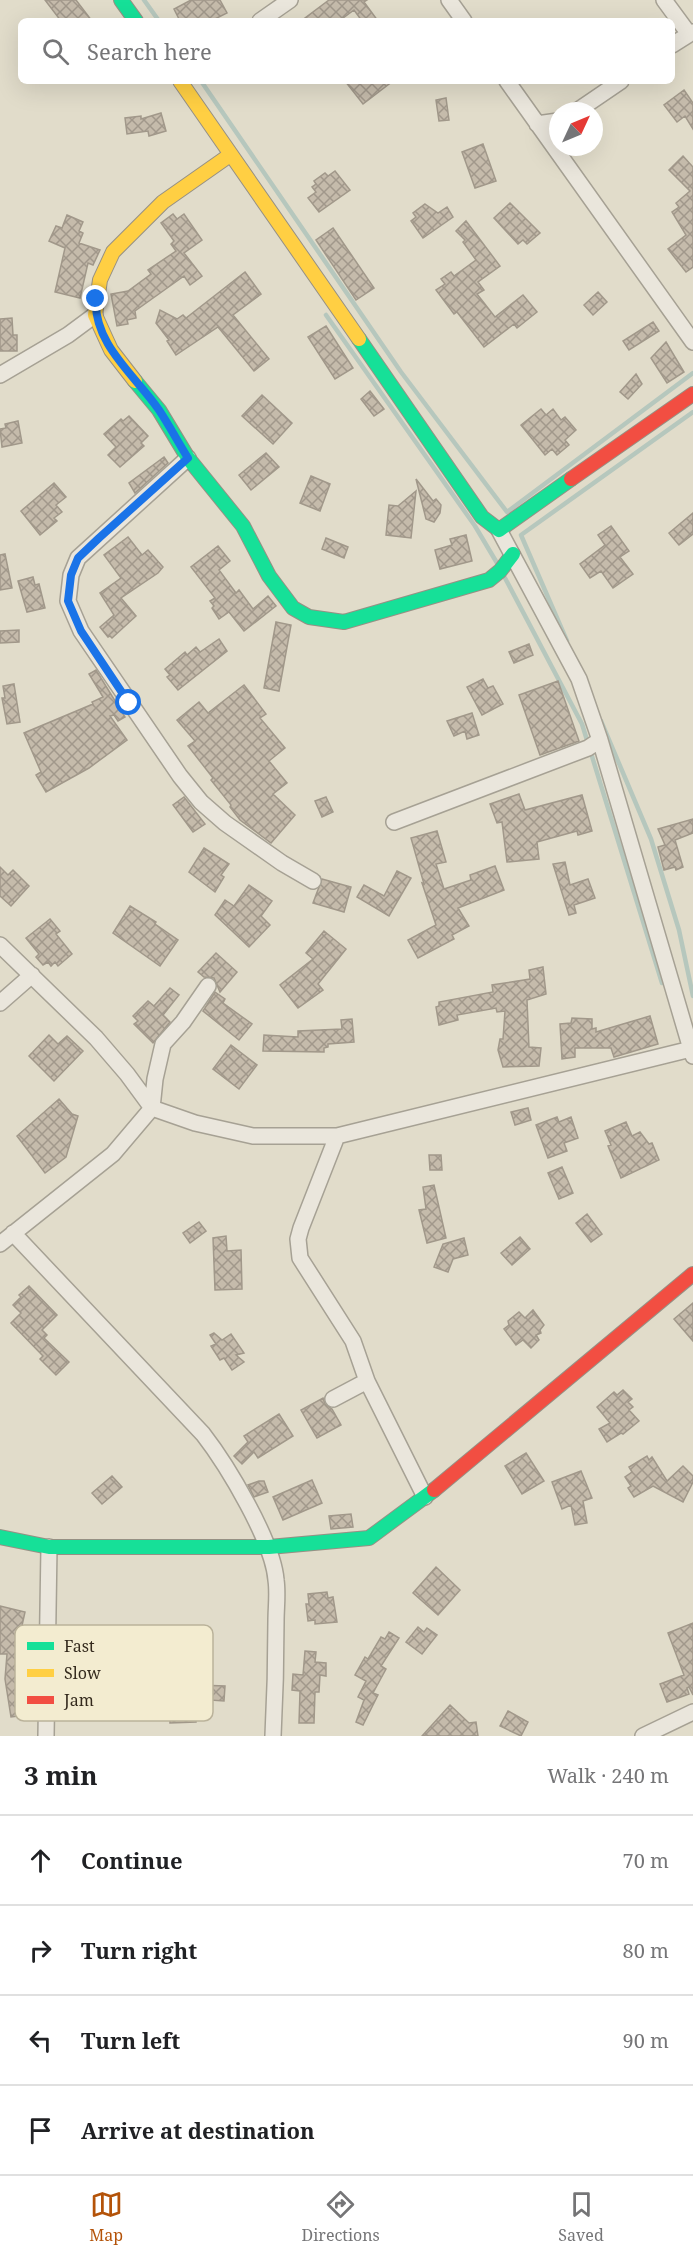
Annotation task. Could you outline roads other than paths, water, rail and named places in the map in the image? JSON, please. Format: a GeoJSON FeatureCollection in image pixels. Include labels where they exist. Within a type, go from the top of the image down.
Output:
{"type":"FeatureCollection","features":[{"type":"Feature","properties":{"kind":"street"},"geometry":{"type":"LineString","coordinates":[[121,0],[134,18]]}},
{"type":"Feature","properties":{"kind":"street"},"geometry":{"type":"LineString","coordinates":[[264,18],[290,0]]}},
{"type":"Feature","properties":{"kind":"street"},"geometry":{"type":"LineString","coordinates":[[449,0],[462,18]]}},
{"type":"Feature","properties":{"kind":"street"},"geometry":{"type":"LineString","coordinates":[[664,0],[691,33],[675,43]]}},
{"type":"Feature","properties":{"kind":"street"},"geometry":{"type":"LineString","coordinates":[[0,945],[96,1038],[152,1108],[195,1123],[253,1136],[337,1136],[692,1052],[600,740],[579,679],[499,530],[482,517],[182,84]]}},
{"type":"Feature","properties":{"kind":"street"},"geometry":{"type":"LineString","coordinates":[[509,84],[693,342]]}},
{"type":"Feature","properties":{"kind":"street"},"geometry":{"type":"LineString","coordinates":[[590,102],[617,84]]}},
{"type":"Feature","properties":{"kind":"street"},"geometry":{"type":"LineString","coordinates":[[537,124],[549,122]]}},
{"type":"Feature","properties":{"kind":"street"},"geometry":{"type":"LineString","coordinates":[[230,155],[164,202],[113,252],[100,280],[95,315],[111,350],[159,410],[188,458],[243,526],[269,576],[293,608],[309,617],[344,622],[489,580],[500,571],[513,554]]}},
{"type":"Feature","properties":{"kind":"street"},"geometry":{"type":"LineString","coordinates":[[0,375],[68,335],[95,315]]}},
{"type":"Feature","properties":{"kind":"street"},"geometry":{"type":"LineString","coordinates":[[499,530],[693,394]]}},
{"type":"Feature","properties":{"kind":"street"},"geometry":{"type":"LineString","coordinates":[[188,458],[78,558],[71,575],[68,601],[81,631],[196,797],[225,823],[313,881]]}},
{"type":"Feature","properties":{"kind":"street"},"geometry":{"type":"LineString","coordinates":[[394,822],[588,748],[600,740]]}},
{"type":"Feature","properties":{"kind":"street"},"geometry":{"type":"LineString","coordinates":[[0,1003],[32,975]]}},
{"type":"Feature","properties":{"kind":"street"},"geometry":{"type":"LineString","coordinates":[[0,1244],[113,1154],[152,1108],[155,1079],[163,1044],[183,1022],[208,986]]}},
{"type":"Feature","properties":{"kind":"street"},"geometry":{"type":"LineString","coordinates":[[337,1136],[301,1228],[298,1251],[300,1258],[353,1341],[367,1381],[425,1497]]}},
{"type":"Feature","properties":{"kind":"street"},"geometry":{"type":"LineString","coordinates":[[12,1233],[218,1453],[269,1548],[276,1579],[273,1736]]}},
{"type":"Feature","properties":{"kind":"street"},"geometry":{"type":"LineString","coordinates":[[0,1538],[49,1547],[269,1548],[369,1538],[425,1497],[693,1274]]}},
{"type":"Feature","properties":{"kind":"street"},"geometry":{"type":"LineString","coordinates":[[333,1399],[367,1381]]}},
{"type":"Feature","properties":{"kind":"street"},"geometry":{"type":"LineString","coordinates":[[48,1625],[49,1547]]}},
{"type":"Feature","properties":{"kind":"street"},"geometry":{"type":"LineString","coordinates":[[643,1736],[693,1712]]}},
{"type":"Feature","properties":{"kind":"street"},"geometry":{"type":"LineString","coordinates":[[46,1721],[46,1736]]}},
{"type":"Feature","properties":{"kind":"waterway"},"geometry":{"type":"LineString","coordinates":[[144,0],[157,18]]}},
{"type":"Feature","properties":{"kind":"waterway"},"geometry":{"type":"LineString","coordinates":[[203,84],[401,372],[507,512],[693,373]]}},
{"type":"Feature","properties":{"kind":"waterway"},"geometry":{"type":"LineString","coordinates":[[326,315],[475,526],[497,563]]}},
{"type":"Feature","properties":{"kind":"waterway"},"geometry":{"type":"LineString","coordinates":[[567,641],[521,535],[693,412]]}},
{"type":"Feature","properties":{"kind":"waterway"},"geometry":{"type":"LineString","coordinates":[[505,578],[582,724],[662,983]]}},
{"type":"Feature","properties":{"kind":"waterway"},"geometry":{"type":"LineString","coordinates":[[601,721],[651,839],[679,930],[693,996]]}}]}
